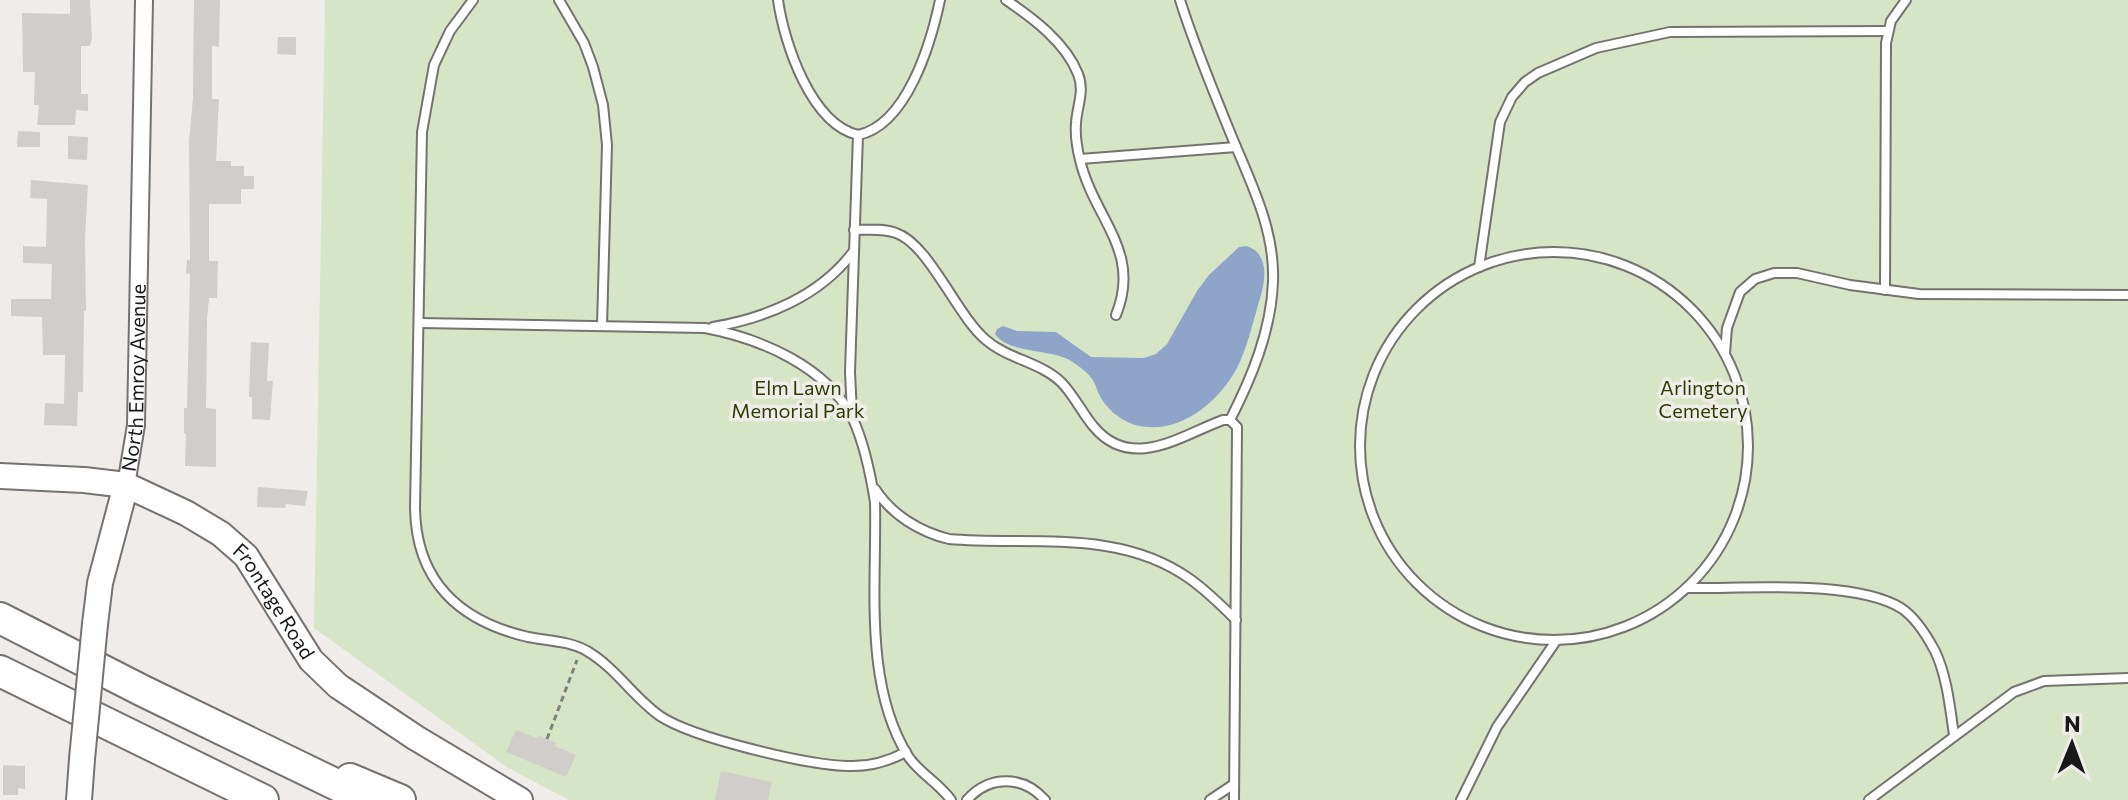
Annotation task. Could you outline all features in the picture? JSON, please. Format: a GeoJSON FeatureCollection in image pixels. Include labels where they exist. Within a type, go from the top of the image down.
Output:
{"type":"FeatureCollection","features":[{"type":"Feature","properties":{"kind":"highway"},"geometry":{"type":"LineString","coordinates":[[0,618],[368,800]]}},
{"type":"Feature","properties":{"kind":"highway"},"geometry":{"type":"LineString","coordinates":[[0,671],[263,800]]}},
{"type":"Feature","properties":{"kind":"highway"},"geometry":{"type":"LineString","coordinates":[[143,691],[400,800]]}},
{"type":"Feature","properties":{"kind":"street","name":"North Emroy Avenue"},"geometry":{"type":"LineString","coordinates":[[79,800],[100,583],[126,485],[136,425],[144,0]]}},
{"type":"Feature","properties":{"kind":"street","name":"Frontage Road"},"geometry":{"type":"LineString","coordinates":[[0,476],[126,485],[186,513],[221,534],[246,556],[311,660],[338,686],[403,730],[520,800]]}},
{"type":"Feature","properties":{"kind":"lane"},"geometry":{"type":"LineString","coordinates":[[473,0],[450,31],[434,65],[421,144],[415,508],[417,538],[424,562],[448,597],[482,621],[510,632],[581,648],[617,673],[660,716],[703,735],[802,760],[848,766],[885,762],[906,752]]}},
{"type":"Feature","properties":{"kind":"lane"},"geometry":{"type":"LineString","coordinates":[[559,0],[584,43],[603,105],[607,145],[602,326]]}},
{"type":"Feature","properties":{"kind":"lane"},"geometry":{"type":"LineString","coordinates":[[778,0],[790,51],[810,92],[836,126],[858,135],[868,133],[887,118],[917,75],[928,49],[940,0]]}},
{"type":"Feature","properties":{"kind":"lane"},"geometry":{"type":"LineString","coordinates":[[1006,0],[1043,28],[1060,46],[1078,75],[1082,87],[1076,124],[1080,159],[1095,203],[1111,231],[1124,264],[1125,280],[1116,315]]}},
{"type":"Feature","properties":{"kind":"lane"},"geometry":{"type":"LineString","coordinates":[[1180,0],[1258,196],[1266,223],[1273,280],[1257,362],[1230,420]]}},
{"type":"Feature","properties":{"kind":"lane"},"geometry":{"type":"LineString","coordinates":[[1885,290],[1887,31],[1906,0]]}},
{"type":"Feature","properties":{"kind":"lane"},"geometry":{"type":"LineString","coordinates":[[1479,267],[1500,122],[1512,97],[1538,73],[1596,48],[1670,32],[1887,31]]}},
{"type":"Feature","properties":{"kind":"lane"},"geometry":{"type":"LineString","coordinates":[[858,135],[850,385],[853,419],[875,502],[877,659],[890,713],[906,752],[951,800]]}},
{"type":"Feature","properties":{"kind":"lane"},"geometry":{"type":"LineString","coordinates":[[1080,159],[1236,147]]}},
{"type":"Feature","properties":{"kind":"lane"},"geometry":{"type":"LineString","coordinates":[[854,230],[882,230],[904,237],[923,256],[977,332],[998,350],[1054,376],[1070,392],[1092,426],[1111,440],[1134,448],[1163,446],[1230,420]]}},
{"type":"Feature","properties":{"kind":"lane"},"geometry":{"type":"LineString","coordinates":[[705,328],[760,316],[797,299],[842,266],[853,252]]}},
{"type":"Feature","properties":{"kind":"lane"},"geometry":{"type":"LineString","coordinates":[[1561,252],[1603,258],[1640,272],[1673,292],[1701,319],[1725,353],[1741,391],[1748,432],[1747,474],[1737,512],[1721,546],[1687,588],[1638,621],[1604,634],[1556,641],[1520,637],[1448,609],[1416,583],[1388,548],[1367,503],[1359,457],[1362,413],[1373,374],[1390,341],[1413,313],[1443,287],[1479,267],[1518,255],[1561,252]]}},
{"type":"Feature","properties":{"kind":"lane"},"geometry":{"type":"LineString","coordinates":[[1725,353],[1727,328],[1736,301],[1747,285],[1774,273],[1797,273],[1885,290],[1941,295],[2128,295]]}},
{"type":"Feature","properties":{"kind":"lane"},"geometry":{"type":"LineString","coordinates":[[419,323],[705,328],[734,334],[760,343],[805,367],[838,396],[853,419]]}},
{"type":"Feature","properties":{"kind":"lane"},"geometry":{"type":"LineString","coordinates":[[1230,420],[1238,433],[1234,800]]}},
{"type":"Feature","properties":{"kind":"lane"},"geometry":{"type":"LineString","coordinates":[[872,485],[883,502],[931,535],[949,539],[1090,543],[1145,556],[1189,578],[1236,620]]}},
{"type":"Feature","properties":{"kind":"lane"},"geometry":{"type":"LineString","coordinates":[[1687,588],[1853,591],[1888,601],[1915,621],[1936,653],[1954,735]]}},
{"type":"Feature","properties":{"kind":"lane"},"geometry":{"type":"LineString","coordinates":[[1461,800],[1497,727],[1556,641]]}},
{"type":"Feature","properties":{"kind":"lane"},"geometry":{"type":"LineString","coordinates":[[1869,800],[1999,701],[2028,685],[2128,678]]}},
{"type":"Feature","properties":{"kind":"lane"},"geometry":{"type":"LineString","coordinates":[[967,800],[987,784],[1008,781],[1028,786],[1045,800]]}},
{"type":"Feature","properties":{"kind":"lane"},"geometry":{"type":"LineString","coordinates":[[1210,800],[1234,784]]}},
{"type":"Feature","properties":{"kind":"path"},"geometry":{"type":"LineString","coordinates":[[547,739],[581,648]]}},
{"type":"Feature","properties":{"kind":"green space"},"geometry":{"type":"Polygon","coordinates":[[[325,0],[2128,0],[2128,800],[569,800],[508,768],[314,628],[325,0]]]}},
{"type":"Feature","properties":{"kind":"water"},"geometry":{"type":"Polygon","coordinates":[[[1246,246],[1260,257],[1264,274],[1242,356],[1229,382],[1218,394],[1206,406],[1179,422],[1148,427],[1127,422],[1109,409],[1095,383],[1074,363],[1056,355],[1011,345],[995,334],[1003,326],[1017,331],[1056,332],[1091,357],[1144,358],[1156,354],[1167,344],[1209,275],[1239,247],[1246,246]]]}},
{"type":"Feature","properties":{"kind":"building"},"geometry":{"type":"Polygon","coordinates":[[[70,0],[90,0],[92,39],[90,46],[81,46],[81,94],[88,94],[88,111],[76,110],[75,125],[37,125],[39,105],[34,105],[35,72],[23,72],[22,13],[70,14],[70,0]]]}},
{"type":"Feature","properties":{"kind":"building"},"geometry":{"type":"Polygon","coordinates":[[[194,0],[220,0],[219,47],[212,46],[212,99],[219,99],[216,161],[231,161],[231,166],[244,166],[244,176],[254,176],[254,189],[241,189],[241,204],[209,204],[209,261],[218,261],[217,298],[209,298],[207,319],[206,408],[216,409],[216,467],[185,466],[184,408],[187,408],[190,274],[186,273],[187,260],[190,260],[189,142],[193,98],[194,0]]]}},
{"type":"Feature","properties":{"kind":"building"},"geometry":{"type":"Polygon","coordinates":[[[278,37],[296,37],[296,55],[277,54],[278,37]]]}},
{"type":"Feature","properties":{"kind":"building"},"geometry":{"type":"Polygon","coordinates":[[[18,131],[40,132],[40,147],[17,147],[18,131]]]}},
{"type":"Feature","properties":{"kind":"building"},"geometry":{"type":"Polygon","coordinates":[[[68,136],[88,137],[87,160],[68,159],[68,136]]]}},
{"type":"Feature","properties":{"kind":"building"},"geometry":{"type":"Polygon","coordinates":[[[31,180],[88,185],[83,392],[78,392],[77,426],[44,425],[45,403],[64,404],[65,355],[43,355],[42,317],[11,316],[11,299],[51,299],[52,264],[23,263],[23,246],[46,247],[47,199],[30,198],[31,180]]]}},
{"type":"Feature","properties":{"kind":"building"},"geometry":{"type":"Polygon","coordinates":[[[251,342],[269,343],[267,381],[273,381],[270,420],[252,419],[252,397],[249,397],[251,342]]]}},
{"type":"Feature","properties":{"kind":"building"},"geometry":{"type":"Polygon","coordinates":[[[258,487],[308,491],[305,506],[257,507],[258,487]]]}},
{"type":"Feature","properties":{"kind":"building"},"geometry":{"type":"Polygon","coordinates":[[[516,730],[537,738],[538,735],[576,755],[566,777],[506,752],[516,730]]]}},
{"type":"Feature","properties":{"kind":"building"},"geometry":{"type":"Polygon","coordinates":[[[3,765],[25,766],[25,789],[18,788],[18,795],[3,795],[3,765]]]}},
{"type":"Feature","properties":{"kind":"building"},"geometry":{"type":"Polygon","coordinates":[[[721,771],[772,782],[768,800],[715,800],[721,771]]]}},
{"type":"Feature","properties":{"kind":"park label","name":"Elm Lawn Memorial Park"},"geometry":{"type":"Point","coordinates":[798,400]}},
{"type":"Feature","properties":{"kind":"park label","name":"Arlington Cemetery"},"geometry":{"type":"Point","coordinates":[1703,400]}}]}
